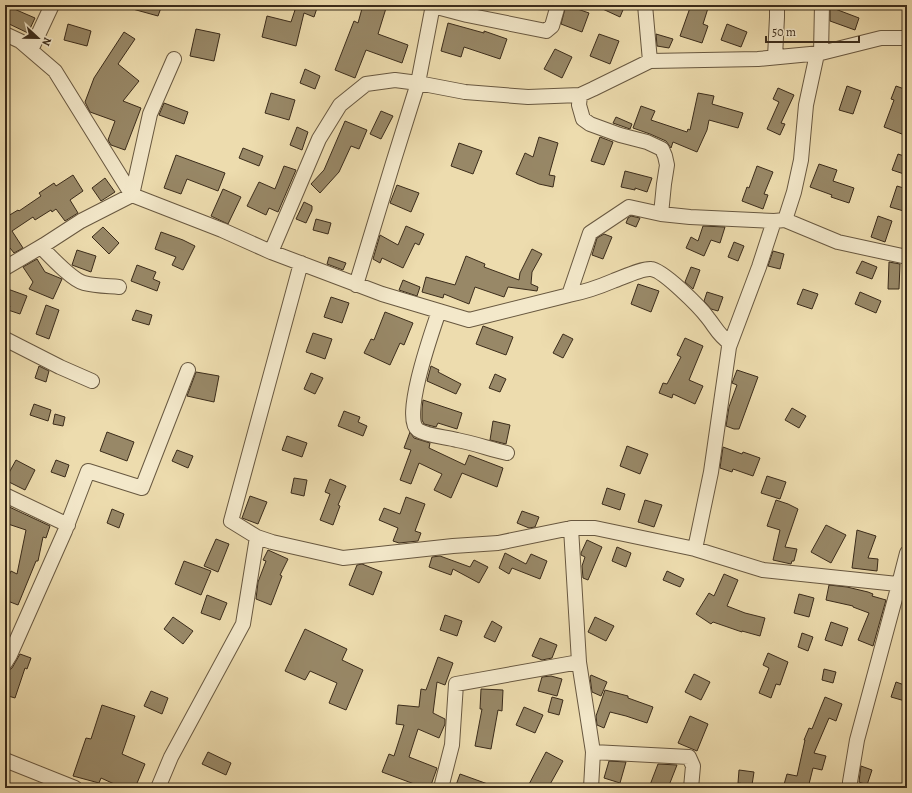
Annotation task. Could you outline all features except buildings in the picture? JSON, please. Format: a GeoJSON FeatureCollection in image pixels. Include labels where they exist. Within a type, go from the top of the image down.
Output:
{"type":"FeatureCollection","features":[{"type":"Feature","properties":{"kind":"street"},"geometry":{"type":"LineString","coordinates":[[31,50],[52,5]]}},
{"type":"Feature","properties":{"kind":"street"},"geometry":{"type":"LineString","coordinates":[[356,285],[418,83],[433,5],[467,15],[546,31],[552,26],[558,5]]}},
{"type":"Feature","properties":{"kind":"street"},"geometry":{"type":"LineString","coordinates":[[645,5],[650,61]]}},
{"type":"Feature","properties":{"kind":"street"},"geometry":{"type":"LineString","coordinates":[[775,57],[777,5]]}},
{"type":"Feature","properties":{"kind":"street"},"geometry":{"type":"LineString","coordinates":[[695,549],[711,472],[730,343],[759,267],[794,192],[801,160],[806,105],[819,53],[822,5]]}},
{"type":"Feature","properties":{"kind":"street"},"geometry":{"type":"LineString","coordinates":[[5,34],[20,41],[55,71],[132,194],[222,230],[271,252],[356,285],[470,320],[569,295],[651,269],[661,273],[691,299],[712,322],[720,336],[730,343]]}},
{"type":"Feature","properties":{"kind":"street"},"geometry":{"type":"LineString","coordinates":[[271,252],[319,139],[340,105],[366,84],[395,80],[465,92],[528,96],[580,95],[650,61],[758,59],[819,53],[880,38],[907,38]]}},
{"type":"Feature","properties":{"kind":"street"},"geometry":{"type":"LineString","coordinates":[[5,268],[82,221],[132,194],[150,114],[174,59]]}},
{"type":"Feature","properties":{"kind":"street"},"geometry":{"type":"LineString","coordinates":[[580,95],[579,105],[583,119],[590,124],[620,136],[646,142],[662,149],[667,164],[661,214]]}},
{"type":"Feature","properties":{"kind":"street"},"geometry":{"type":"LineString","coordinates":[[569,295],[590,233],[629,207],[661,214],[690,217],[780,221],[838,242],[907,256]]}},
{"type":"Feature","properties":{"kind":"street"},"geometry":{"type":"LineString","coordinates":[[40,247],[59,265],[83,283],[119,287]]}},
{"type":"Feature","properties":{"kind":"street"},"geometry":{"type":"LineString","coordinates":[[300,263],[232,521],[257,537],[272,542],[343,558],[453,546],[498,543],[571,528],[595,528],[695,549],[762,570],[903,585]]}},
{"type":"Feature","properties":{"kind":"street"},"geometry":{"type":"LineString","coordinates":[[439,311],[415,391],[412,416],[414,425],[418,430],[428,434],[507,453]]}},
{"type":"Feature","properties":{"kind":"street"},"geometry":{"type":"LineString","coordinates":[[5,340],[92,381]]}},
{"type":"Feature","properties":{"kind":"street"},"geometry":{"type":"LineString","coordinates":[[5,662],[10,655],[68,524],[88,471],[142,488],[188,370]]}},
{"type":"Feature","properties":{"kind":"street"},"geometry":{"type":"LineString","coordinates":[[5,495],[68,524]]}},
{"type":"Feature","properties":{"kind":"street"},"geometry":{"type":"LineString","coordinates":[[571,528],[579,662],[593,752],[591,788]]}},
{"type":"Feature","properties":{"kind":"street"},"geometry":{"type":"LineString","coordinates":[[158,788],[171,757],[243,624],[257,537]]}},
{"type":"Feature","properties":{"kind":"street"},"geometry":{"type":"LineString","coordinates":[[850,788],[857,740],[903,585],[907,553]]}},
{"type":"Feature","properties":{"kind":"street"},"geometry":{"type":"LineString","coordinates":[[441,788],[452,745],[456,684],[579,662]]}},
{"type":"Feature","properties":{"kind":"street"},"geometry":{"type":"LineString","coordinates":[[593,752],[689,757],[693,766],[691,788]]}},
{"type":"Feature","properties":{"kind":"street"},"geometry":{"type":"LineString","coordinates":[[5,760],[75,788]]}}]}
